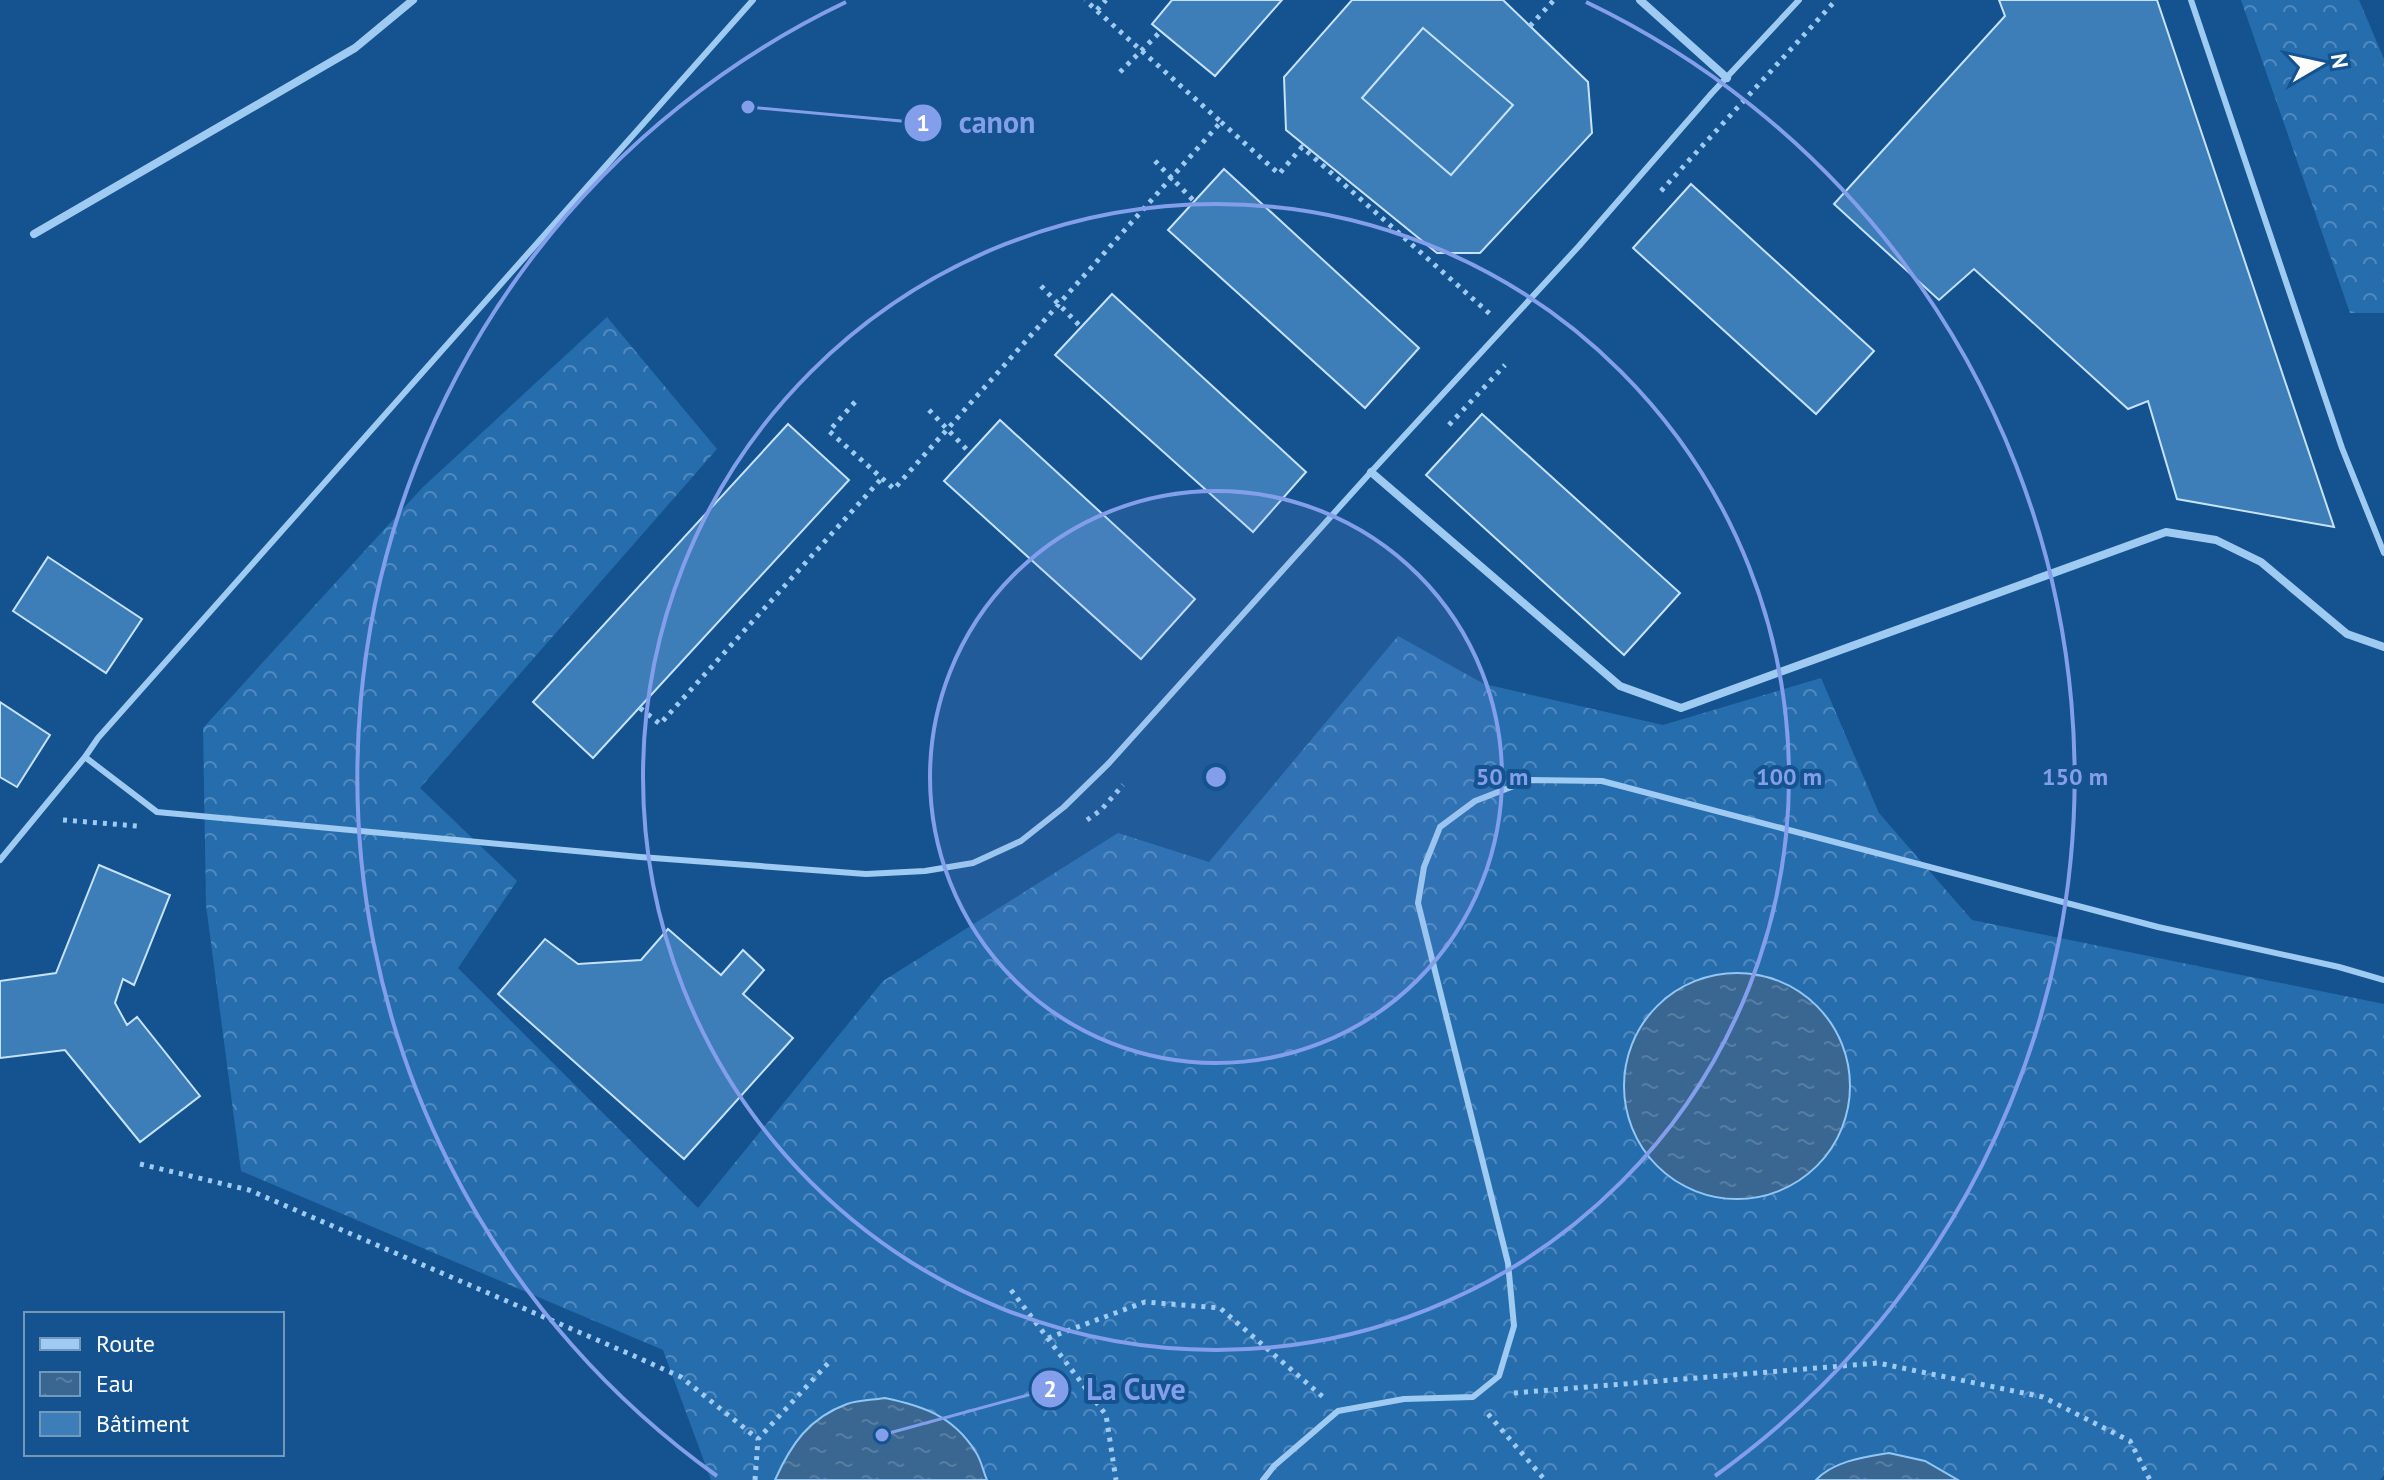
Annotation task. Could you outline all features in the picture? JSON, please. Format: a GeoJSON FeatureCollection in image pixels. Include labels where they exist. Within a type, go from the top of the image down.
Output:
{"type":"FeatureCollection","features":[{"type":"Feature","properties":{"kind":"street"},"geometry":{"type":"LineString","coordinates":[[34,234],[355,48],[413,0]]}},
{"type":"Feature","properties":{"kind":"street"},"geometry":{"type":"LineString","coordinates":[[1640,0],[1727,78]]}},
{"type":"Feature","properties":{"kind":"street"},"geometry":{"type":"LineString","coordinates":[[1371,472],[1620,686],[1681,708],[2166,532],[2216,540],[2261,562],[2347,634],[2384,647]]}},
{"type":"Feature","properties":{"kind":"lane"},"geometry":{"type":"LineString","coordinates":[[0,860],[98,738],[196,626],[753,0]]}},
{"type":"Feature","properties":{"kind":"lane"},"geometry":{"type":"LineString","coordinates":[[85,757],[157,812],[640,857],[866,874],[925,871],[973,863],[1021,841],[1064,807],[1109,763],[1799,0]]}},
{"type":"Feature","properties":{"kind":"lane"},"geometry":{"type":"LineString","coordinates":[[2191,0],[2342,448],[2384,553]]}},
{"type":"Feature","properties":{"kind":"lane"},"geometry":{"type":"LineString","coordinates":[[1263,1480],[1274,1466],[1338,1411],[1404,1399],[1473,1397],[1499,1376],[1514,1326],[1508,1263],[1418,903],[1424,867],[1440,827],[1475,801],[1529,780],[1602,781],[2158,927],[2384,980]]}},
{"type":"Feature","properties":{"kind":"path"},"geometry":{"type":"LineString","coordinates":[[1085,0],[1279,174],[1302,147],[1522,345],[1440,435]]}},
{"type":"Feature","properties":{"kind":"path"},"geometry":{"type":"LineString","coordinates":[[1097,10],[1106,0]]}},
{"type":"Feature","properties":{"kind":"path"},"geometry":{"type":"LineString","coordinates":[[1530,26],[1554,0]]}},
{"type":"Feature","properties":{"kind":"path"},"geometry":{"type":"LineString","coordinates":[[1661,191],[1836,0]]}},
{"type":"Feature","properties":{"kind":"path"},"geometry":{"type":"LineString","coordinates":[[1120,72],[1161,31]]}},
{"type":"Feature","properties":{"kind":"path"},"geometry":{"type":"LineString","coordinates":[[855,402],[829,431],[894,489],[1221,122]]}},
{"type":"Feature","properties":{"kind":"path"},"geometry":{"type":"LineString","coordinates":[[1155,161],[1194,201]]}},
{"type":"Feature","properties":{"kind":"path"},"geometry":{"type":"LineString","coordinates":[[1041,286],[1081,327]]}},
{"type":"Feature","properties":{"kind":"path"},"geometry":{"type":"LineString","coordinates":[[929,410],[970,453]]}},
{"type":"Feature","properties":{"kind":"path"},"geometry":{"type":"LineString","coordinates":[[640,708],[660,724],[882,478]]}},
{"type":"Feature","properties":{"kind":"path"},"geometry":{"type":"LineString","coordinates":[[1081,825],[1101,810],[1133,774]]}},
{"type":"Feature","properties":{"kind":"path"},"geometry":{"type":"LineString","coordinates":[[36,817],[139,826]]}},
{"type":"Feature","properties":{"kind":"path"},"geometry":{"type":"LineString","coordinates":[[140,1164],[249,1190],[644,1360],[681,1377],[758,1439]]}},
{"type":"Feature","properties":{"kind":"path"},"geometry":{"type":"LineString","coordinates":[[1011,1290],[1106,1415],[1116,1480]]}},
{"type":"Feature","properties":{"kind":"path"},"geometry":{"type":"LineString","coordinates":[[1048,1338],[1145,1302],[1220,1308],[1338,1411]]}},
{"type":"Feature","properties":{"kind":"path"},"geometry":{"type":"LineString","coordinates":[[755,1480],[758,1439],[832,1359]]}},
{"type":"Feature","properties":{"kind":"path"},"geometry":{"type":"LineString","coordinates":[[1473,1397],[1878,1363],[2043,1397],[2130,1441],[2150,1480]]}},
{"type":"Feature","properties":{"kind":"path"},"geometry":{"type":"LineString","coordinates":[[1473,1397],[1545,1480]]}},
{"type":"Feature","properties":{"kind":"green space"},"geometry":{"type":"Polygon","coordinates":[[[2241,0],[2359,0],[2384,59],[2384,313],[2350,313],[2241,0]]]}},
{"type":"Feature","properties":{"kind":"green space"},"geometry":{"type":"Polygon","coordinates":[[[607,317],[717,449],[420,788],[517,881],[458,968],[698,1208],[883,981],[1118,833],[1209,862],[1398,636],[1484,684],[1663,725],[1821,678],[1879,813],[1972,920],[2384,1004],[2384,1475],[2380,1480],[711,1480],[663,1350],[241,1171],[206,905],[203,728],[422,488],[607,317]]]}},
{"type":"Feature","properties":{"kind":"water"},"geometry":{"type":"Polygon","coordinates":[[[1737,973],[1759,975],[1780,982],[1800,992],[1817,1006],[1831,1023],[1841,1043],[1848,1064],[1848,1108],[1841,1129],[1831,1149],[1817,1166],[1800,1180],[1780,1190],[1759,1197],[1737,1199],[1715,1197],[1694,1190],[1674,1180],[1657,1166],[1643,1149],[1633,1129],[1626,1108],[1624,1086],[1626,1064],[1633,1043],[1643,1023],[1657,1006],[1674,992],[1694,982],[1715,975],[1737,973]]]}},
{"type":"Feature","properties":{"kind":"water"},"geometry":{"type":"Polygon","coordinates":[[[885,1398],[936,1414],[957,1429],[977,1454],[987,1480],[775,1480],[795,1444],[822,1417],[847,1404],[885,1398]]]}},
{"type":"Feature","properties":{"kind":"water"},"geometry":{"type":"Polygon","coordinates":[[[1889,1453],[1925,1461],[1958,1480],[1816,1480],[1840,1464],[1889,1453]]]}},
{"type":"Feature","properties":{"kind":"building"},"geometry":{"type":"Polygon","coordinates":[[[1172,0],[1282,0],[1215,76],[1152,24],[1172,0]]]}},
{"type":"Feature","properties":{"kind":"building"},"geometry":{"type":"Polygon","coordinates":[[[1352,0],[1503,0],[1588,82],[1592,133],[1480,253],[1437,253],[1286,130],[1284,77],[1352,0]],[[1423,28],[1362,98],[1451,175],[1513,105],[1423,28]]]}},
{"type":"Feature","properties":{"kind":"building"},"geometry":{"type":"Polygon","coordinates":[[[1999,0],[2157,0],[2334,527],[2177,499],[2148,401],[2128,409],[1974,269],[1939,300],[1834,204],[2005,16],[1999,0]]]}},
{"type":"Feature","properties":{"kind":"building"},"geometry":{"type":"Polygon","coordinates":[[[1423,28],[1513,105],[1451,175],[1362,98],[1423,28]]]}},
{"type":"Feature","properties":{"kind":"building"},"geometry":{"type":"Polygon","coordinates":[[[1224,169],[1419,348],[1365,408],[1168,230],[1224,169]]]}},
{"type":"Feature","properties":{"kind":"building"},"geometry":{"type":"Polygon","coordinates":[[[1691,184],[1874,351],[1816,414],[1633,248],[1691,184]]]}},
{"type":"Feature","properties":{"kind":"building"},"geometry":{"type":"Polygon","coordinates":[[[1112,294],[1306,472],[1253,532],[1055,355],[1112,294]]]}},
{"type":"Feature","properties":{"kind":"building"},"geometry":{"type":"Polygon","coordinates":[[[1482,414],[1680,593],[1624,655],[1426,475],[1482,414]]]}},
{"type":"Feature","properties":{"kind":"building"},"geometry":{"type":"Polygon","coordinates":[[[1000,420],[1195,599],[1141,659],[944,481],[1000,420]]]}},
{"type":"Feature","properties":{"kind":"building"},"geometry":{"type":"Polygon","coordinates":[[[788,424],[849,480],[593,758],[533,702],[788,424]]]}},
{"type":"Feature","properties":{"kind":"building"},"geometry":{"type":"Polygon","coordinates":[[[48,557],[142,619],[106,673],[13,611],[48,557]]]}},
{"type":"Feature","properties":{"kind":"building"},"geometry":{"type":"Polygon","coordinates":[[[0,702],[50,735],[17,787],[0,777],[0,702]]]}},
{"type":"Feature","properties":{"kind":"building"},"geometry":{"type":"Polygon","coordinates":[[[99,865],[170,895],[134,985],[123,979],[115,1003],[127,1025],[137,1017],[200,1096],[140,1142],[65,1050],[0,1058],[0,981],[56,973],[99,865]]]}},
{"type":"Feature","properties":{"kind":"building"},"geometry":{"type":"Polygon","coordinates":[[[668,929],[721,975],[743,950],[764,970],[743,994],[793,1038],[684,1159],[498,994],[545,939],[578,964],[641,960],[668,929]]]}},
{"type":"Feature","properties":{"kind":"place","name":"canon"},"geometry":{"type":"Point","coordinates":[748,107]}},
{"type":"Feature","properties":{"kind":"place","name":"La Cuve"},"geometry":{"type":"Point","coordinates":[882,1435]}}]}
